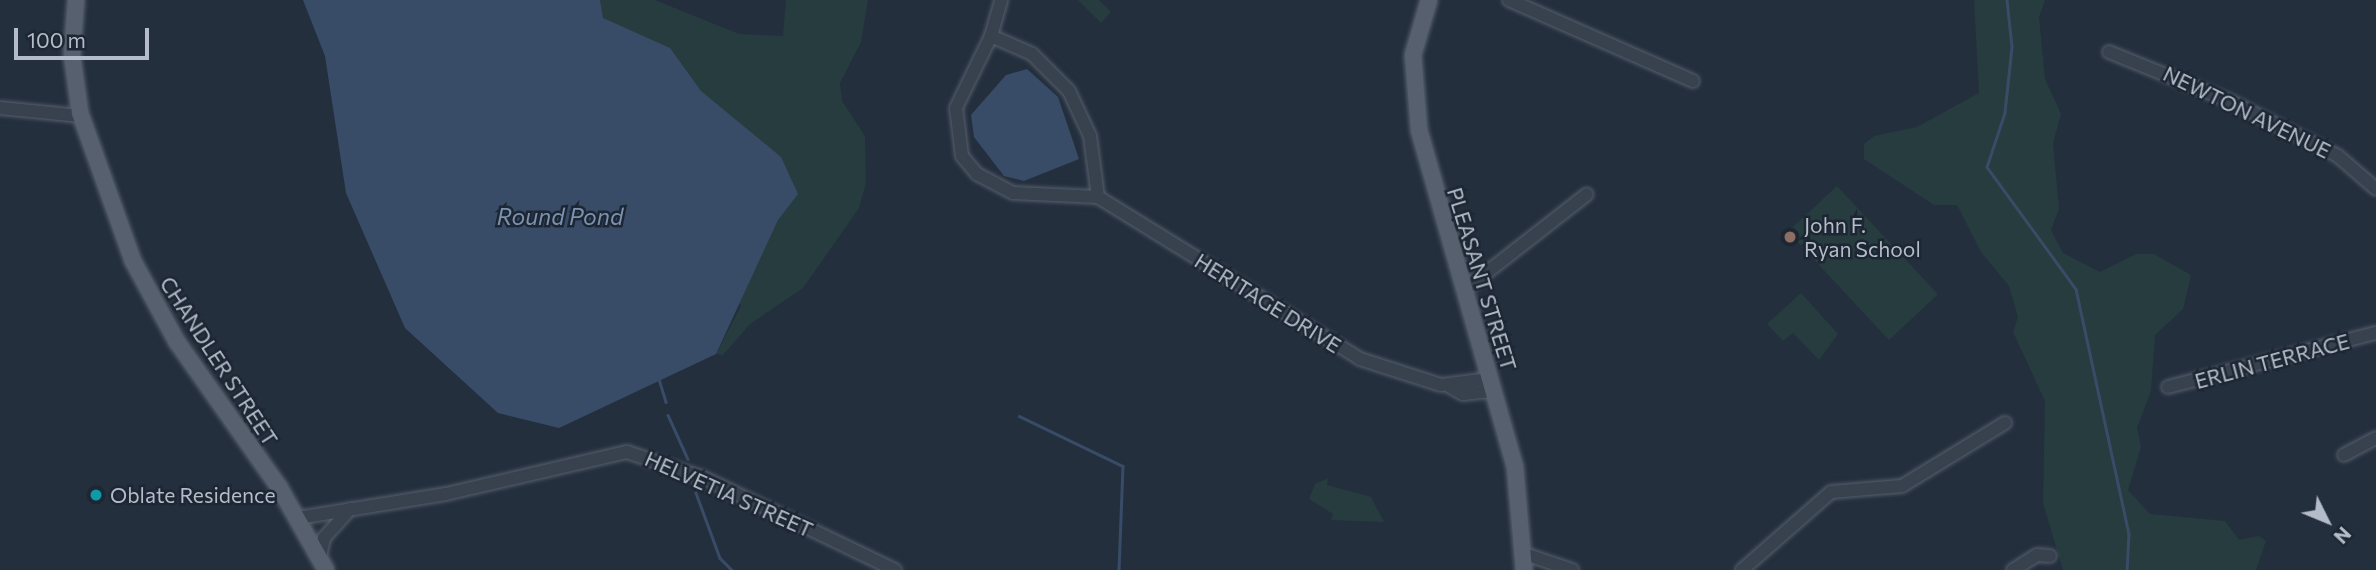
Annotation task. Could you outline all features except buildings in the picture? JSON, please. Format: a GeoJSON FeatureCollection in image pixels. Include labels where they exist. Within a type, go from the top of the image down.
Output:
{"type":"FeatureCollection","features":[{"type":"Feature","properties":{"kind":"main road","name":"CHANDLER STREET"},"geometry":{"type":"LineString","coordinates":[[76,0],[72,55],[81,116],[158,312],[298,518],[323,563]]}},
{"type":"Feature","properties":{"kind":"main road","name":"PLEASANT STREET"},"geometry":{"type":"LineString","coordinates":[[1429,0],[1413,55],[1415,101],[1463,292],[1515,467],[1525,562]]}},
{"type":"Feature","properties":{"kind":"street","name":"HERITAGE DRIVE"},"geometry":{"type":"LineString","coordinates":[[1001,0],[991,36],[956,108],[962,156],[977,174],[1013,193],[1098,197],[1333,344],[1384,369],[1448,386],[1491,385]]}},
{"type":"Feature","properties":{"kind":"street"},"geometry":{"type":"LineString","coordinates":[[1508,0],[1693,81]]}},
{"type":"Feature","properties":{"kind":"street"},"geometry":{"type":"LineString","coordinates":[[991,36],[1032,54],[1069,92],[1090,136],[1098,197]]}},
{"type":"Feature","properties":{"kind":"street","name":"NEWTON AVENUE"},"geometry":{"type":"LineString","coordinates":[[2109,52],[2232,102],[2338,156],[2376,189]]}},
{"type":"Feature","properties":{"kind":"street"},"geometry":{"type":"LineString","coordinates":[[0,108],[81,116]]}},
{"type":"Feature","properties":{"kind":"street"},"geometry":{"type":"LineString","coordinates":[[1463,292],[1587,194]]}},
{"type":"Feature","properties":{"kind":"street","name":"ERLIN TERRACE"},"geometry":{"type":"LineString","coordinates":[[2168,387],[2376,333]]}},
{"type":"Feature","properties":{"kind":"street"},"geometry":{"type":"LineString","coordinates":[[1742,570],[1831,492],[1902,486],[2005,423]]}},
{"type":"Feature","properties":{"kind":"street"},"geometry":{"type":"LineString","coordinates":[[2344,454],[2376,438]]}},
{"type":"Feature","properties":{"kind":"street","name":"HELVETIA STREET"},"geometry":{"type":"LineString","coordinates":[[298,518],[635,453],[704,478],[895,570]]}},
{"type":"Feature","properties":{"kind":"street"},"geometry":{"type":"LineString","coordinates":[[323,563],[324,538],[351,509]]}},
{"type":"Feature","properties":{"kind":"street"},"geometry":{"type":"LineString","coordinates":[[2013,570],[2037,555],[2050,556]]}},
{"type":"Feature","properties":{"kind":"street"},"geometry":{"type":"LineString","coordinates":[[1525,562],[1572,570]]}},
{"type":"Feature","properties":{"kind":"green space"},"geometry":{"type":"Polygon","coordinates":[[[600,0],[655,0],[739,34],[783,36],[786,0],[868,0],[861,42],[840,83],[842,101],[865,136],[866,183],[859,208],[803,288],[750,324],[723,355],[716,354],[741,306],[603,18],[600,0]]]}},
{"type":"Feature","properties":{"kind":"green space"},"geometry":{"type":"Polygon","coordinates":[[[1078,0],[1099,0],[1111,12],[1101,23],[1078,0]]]}},
{"type":"Feature","properties":{"kind":"green space"},"geometry":{"type":"Polygon","coordinates":[[[1974,0],[2045,0],[2039,17],[2045,79],[2061,114],[2053,143],[2059,209],[2051,230],[2063,253],[2100,272],[2136,254],[2154,254],[2191,275],[2183,309],[2155,335],[2151,391],[2137,428],[2141,447],[2128,490],[2150,514],[2225,521],[2239,540],[2259,536],[2266,541],[2256,570],[2063,570],[2043,503],[2045,401],[2013,332],[2018,317],[2009,286],[1981,252],[1957,205],[1934,205],[1864,159],[1864,144],[1874,136],[1917,127],[1979,93],[1974,0]]]}},
{"type":"Feature","properties":{"kind":"green space"},"geometry":{"type":"Polygon","coordinates":[[[1837,186],[1938,294],[1889,340],[1788,232],[1837,186]]]}},
{"type":"Feature","properties":{"kind":"green space"},"geometry":{"type":"Polygon","coordinates":[[[1801,293],[1838,334],[1819,360],[1793,333],[1783,341],[1767,324],[1801,293]]]}},
{"type":"Feature","properties":{"kind":"green space"},"geometry":{"type":"Polygon","coordinates":[[[1328,478],[1327,485],[1371,497],[1384,522],[1331,520],[1333,514],[1309,499],[1315,484],[1328,478]]]}},
{"type":"Feature","properties":{"kind":"water","name":"Round Pond"},"geometry":{"type":"Polygon","coordinates":[[[303,0],[600,0],[603,18],[670,48],[701,91],[781,157],[798,194],[778,220],[716,354],[559,428],[498,413],[405,328],[346,193],[325,56],[303,0]]]}},
{"type":"Feature","properties":{"kind":"water"},"geometry":{"type":"Polygon","coordinates":[[[1027,69],[1058,97],[1079,159],[1024,181],[1004,176],[974,137],[971,115],[1006,75],[1027,69]]]}},
{"type":"Feature","properties":{"kind":"waterway"},"geometry":{"type":"LineString","coordinates":[[2007,0],[2012,47],[2005,113],[1987,167],[2076,289],[2129,534],[2127,570]]}},
{"type":"Feature","properties":{"kind":"waterway"},"geometry":{"type":"LineString","coordinates":[[659,379],[666,402]]}},
{"type":"Feature","properties":{"kind":"waterway"},"geometry":{"type":"LineString","coordinates":[[668,415],[688,459]]}},
{"type":"Feature","properties":{"kind":"waterway"},"geometry":{"type":"LineString","coordinates":[[1019,416],[1123,466],[1119,570]]}},
{"type":"Feature","properties":{"kind":"waterway"},"geometry":{"type":"LineString","coordinates":[[692,482],[720,558],[732,570]]}},
{"type":"Feature","properties":{"kind":"place","name":"John F. Ryan School"},"geometry":{"type":"Point","coordinates":[1790,237]}},
{"type":"Feature","properties":{"kind":"place","name":"Oblate Residence"},"geometry":{"type":"Point","coordinates":[96,495]}}]}
